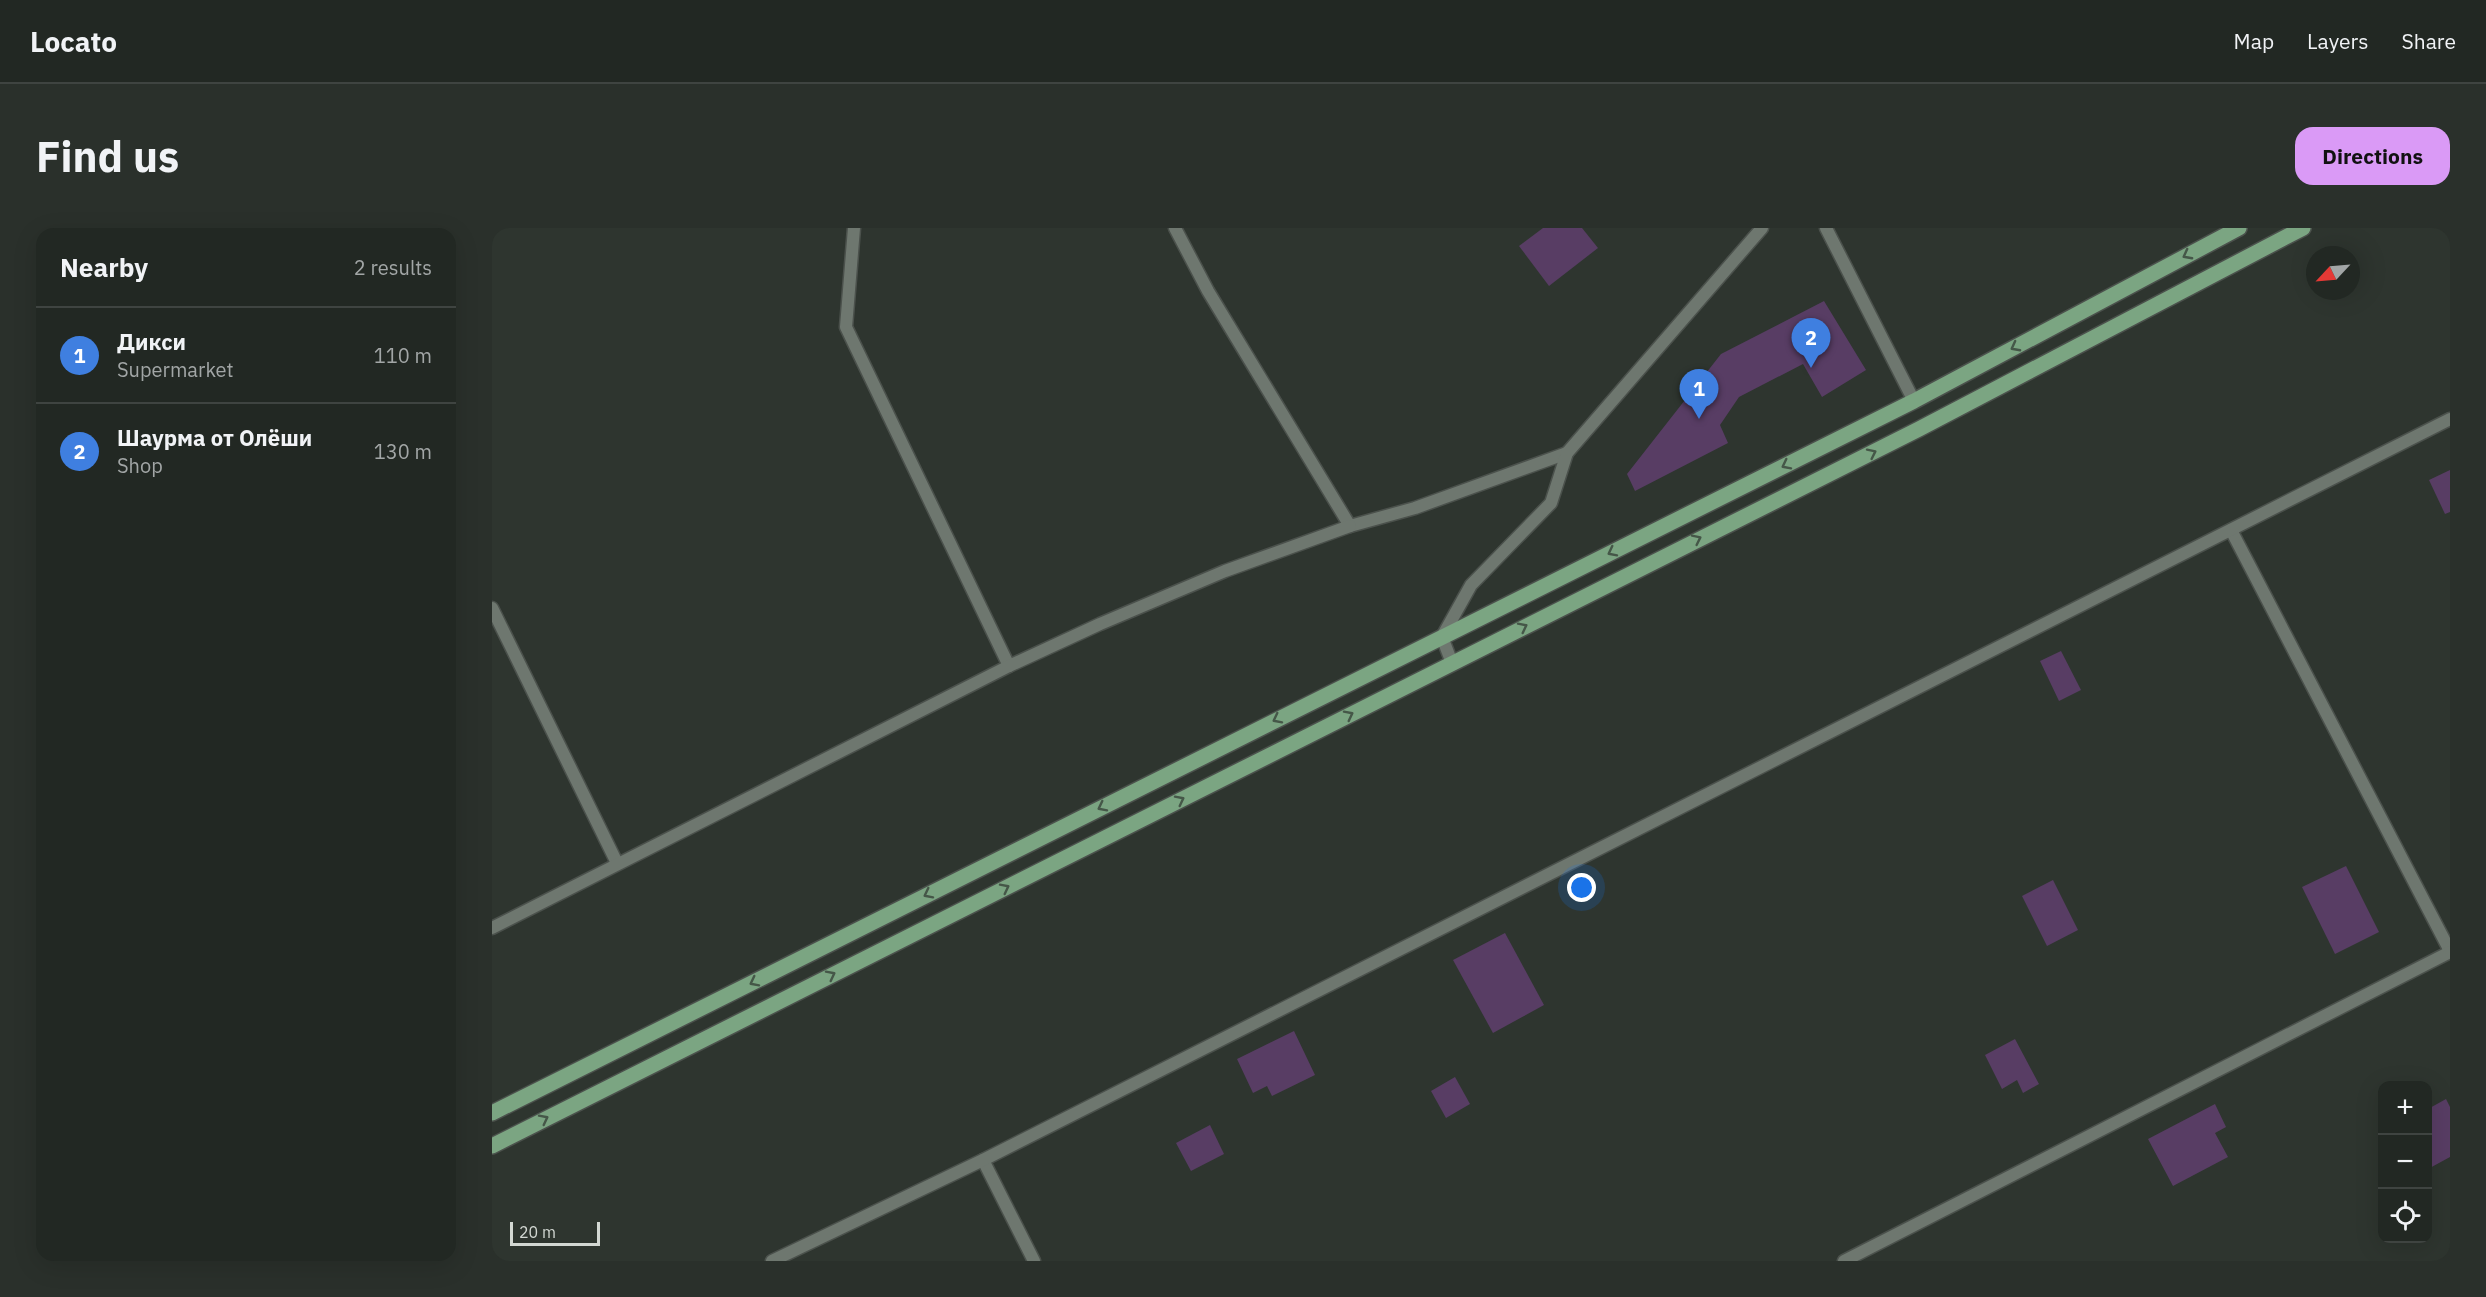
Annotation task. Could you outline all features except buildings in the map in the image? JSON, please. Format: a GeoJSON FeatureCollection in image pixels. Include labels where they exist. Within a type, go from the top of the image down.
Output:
{"type":"FeatureCollection","features":[{"type":"Feature","properties":{"kind":"main road"},"geometry":{"type":"LineString","coordinates":[[492,1113],[1914,401],[2239,228]]}},
{"type":"Feature","properties":{"kind":"main road"},"geometry":{"type":"LineString","coordinates":[[492,1146],[1919,429],[2303,228]]}},
{"type":"Feature","properties":{"kind":"street"},"geometry":{"type":"LineString","coordinates":[[854,228],[846,327],[1009,666]]}},
{"type":"Feature","properties":{"kind":"street"},"geometry":{"type":"LineString","coordinates":[[1175,228],[1208,291],[1350,526]]}},
{"type":"Feature","properties":{"kind":"street"},"geometry":{"type":"LineString","coordinates":[[1452,663],[1442,637],[1471,585],[1551,503],[1567,453],[1762,228]]}},
{"type":"Feature","properties":{"kind":"street"},"geometry":{"type":"LineString","coordinates":[[1826,228],[1914,401]]}},
{"type":"Feature","properties":{"kind":"street"},"geometry":{"type":"LineString","coordinates":[[772,1261],[983,1160],[2450,419]]}},
{"type":"Feature","properties":{"kind":"street"},"geometry":{"type":"LineString","coordinates":[[492,928],[1009,666],[1100,624],[1225,572],[1350,526],[1415,508],[1567,453]]}},
{"type":"Feature","properties":{"kind":"street"},"geometry":{"type":"LineString","coordinates":[[1844,1261],[2450,951],[2231,530]]}},
{"type":"Feature","properties":{"kind":"street"},"geometry":{"type":"LineString","coordinates":[[492,608],[617,863]]}},
{"type":"Feature","properties":{"kind":"street"},"geometry":{"type":"LineString","coordinates":[[983,1160],[1034,1261]]}},
{"type":"Feature","properties":{"kind":"place","name":"Шаурма от Олёши"},"geometry":{"type":"Point","coordinates":[1811,368]}},
{"type":"Feature","properties":{"kind":"place","name":"Дикси"},"geometry":{"type":"Point","coordinates":[1699,419]}}]}
